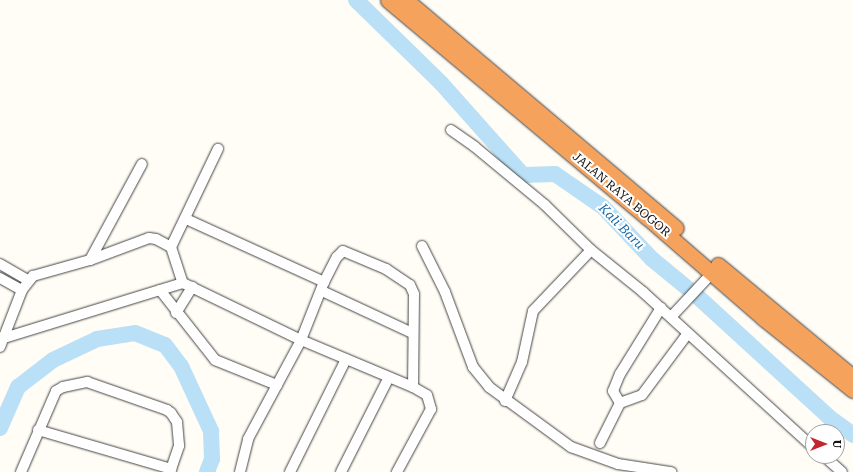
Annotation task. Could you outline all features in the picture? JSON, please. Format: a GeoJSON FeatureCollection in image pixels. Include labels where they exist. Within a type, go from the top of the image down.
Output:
{"type":"FeatureCollection","features":[{"type":"Feature","properties":{"kind":"highway","name":"JALAN RAYA BOGOR"},"geometry":{"type":"LineString","coordinates":[[388,0],[762,318],[853,390]]}},
{"type":"Feature","properties":{"kind":"highway","name":"JALAN RAYA BOGOR"},"geometry":{"type":"LineString","coordinates":[[406,0],[767,308],[853,377]]}},
{"type":"Feature","properties":{"kind":"street"},"geometry":{"type":"LineString","coordinates":[[451,130],[475,147],[545,205],[591,250],[661,308],[805,440]]}},
{"type":"Feature","properties":{"kind":"street"},"geometry":{"type":"LineString","coordinates":[[171,247],[186,219],[218,149]]}},
{"type":"Feature","properties":{"kind":"street"},"geometry":{"type":"LineString","coordinates":[[90,260],[142,164]]}},
{"type":"Feature","properties":{"kind":"street"},"geometry":{"type":"LineString","coordinates":[[186,219],[412,333]]}},
{"type":"Feature","properties":{"kind":"street"},"geometry":{"type":"LineString","coordinates":[[1,340],[22,290],[28,280],[36,274],[90,260],[149,238],[171,247],[187,285],[176,313]]}},
{"type":"Feature","properties":{"kind":"street"},"geometry":{"type":"LineString","coordinates":[[422,246],[445,292],[473,367],[489,387],[505,401],[571,447],[618,464],[671,472]]}},
{"type":"Feature","properties":{"kind":"street"},"geometry":{"type":"LineString","coordinates":[[505,401],[522,362],[533,311],[591,250]]}},
{"type":"Feature","properties":{"kind":"street"},"geometry":{"type":"LineString","coordinates":[[240,472],[248,439],[300,340],[337,257],[343,251],[386,269],[410,285],[414,294],[412,333],[413,388]]}},
{"type":"Feature","properties":{"kind":"street"},"geometry":{"type":"LineString","coordinates":[[0,264],[28,280]]}},
{"type":"Feature","properties":{"kind":"street"},"geometry":{"type":"LineString","coordinates":[[671,317],[688,297],[712,274]]}},
{"type":"Feature","properties":{"kind":"street"},"geometry":{"type":"LineString","coordinates":[[0,278],[22,290]]}},
{"type":"Feature","properties":{"kind":"street"},"geometry":{"type":"LineString","coordinates":[[1,340],[160,290],[187,285],[300,340],[389,377],[426,395],[431,409],[397,472]]}},
{"type":"Feature","properties":{"kind":"street"},"geometry":{"type":"LineString","coordinates":[[160,290],[176,313],[215,360],[277,385]]}},
{"type":"Feature","properties":{"kind":"street"},"geometry":{"type":"LineString","coordinates":[[620,403],[613,391],[661,308]]}},
{"type":"Feature","properties":{"kind":"street"},"geometry":{"type":"LineString","coordinates":[[600,443],[620,403],[642,395],[688,333]]}},
{"type":"Feature","properties":{"kind":"street"},"geometry":{"type":"LineString","coordinates":[[290,472],[346,359]]}},
{"type":"Feature","properties":{"kind":"street"},"geometry":{"type":"LineString","coordinates":[[341,472],[389,377]]}},
{"type":"Feature","properties":{"kind":"street"},"geometry":{"type":"LineString","coordinates":[[21,472],[38,430],[56,391],[78,382],[94,383],[168,410],[177,422],[180,434],[179,446],[170,470],[38,430]]}},
{"type":"Feature","properties":{"kind":"street"},"geometry":{"type":"LineString","coordinates":[[833,464],[842,472]]}},
{"type":"Feature","properties":{"kind":"waterway","name":"Kali Baru"},"geometry":{"type":"LineString","coordinates":[[356,0],[441,83],[523,175],[555,174],[603,207],[652,259],[697,296],[830,418],[853,435]]}},
{"type":"Feature","properties":{"kind":"waterway"},"geometry":{"type":"LineString","coordinates":[[0,428],[18,387],[53,360],[97,339],[135,333],[165,345],[181,366],[211,431],[212,459],[207,472]]}}]}
